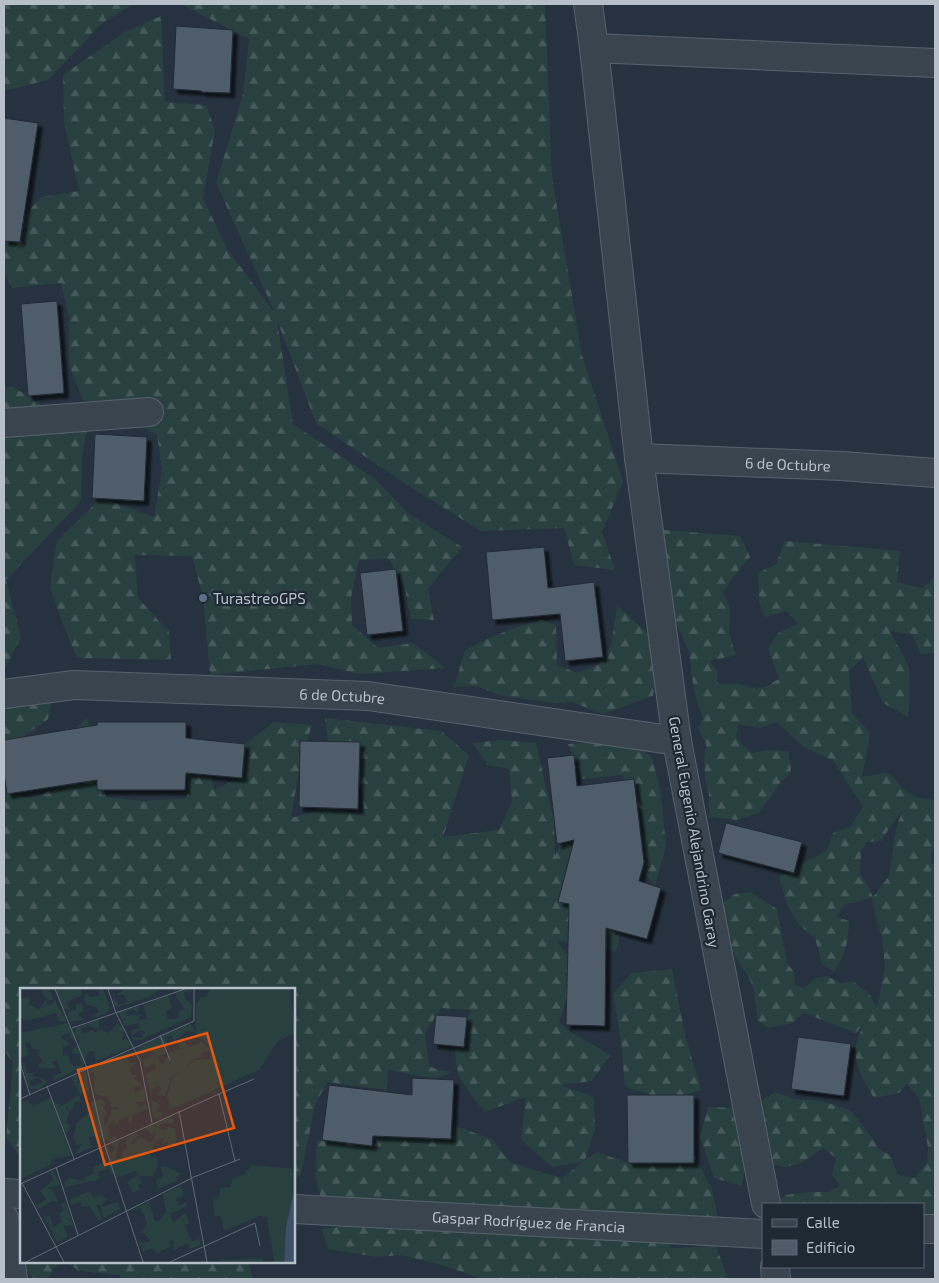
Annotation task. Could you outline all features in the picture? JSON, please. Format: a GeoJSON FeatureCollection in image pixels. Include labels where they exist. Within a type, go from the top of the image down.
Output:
{"type":"FeatureCollection","features":[{"type":"Feature","properties":{"kind":"street","name":"General Eugenio Alejandrino Garay"},"geometry":{"type":"LineString","coordinates":[[588,4],[639,458],[677,741],[766,1203]]}},
{"type":"Feature","properties":{"kind":"street"},"geometry":{"type":"LineString","coordinates":[[594,48],[935,63]]}},
{"type":"Feature","properties":{"kind":"street"},"geometry":{"type":"LineString","coordinates":[[4,422],[149,412]]}},
{"type":"Feature","properties":{"kind":"street","name":"6 de Octubre"},"geometry":{"type":"LineString","coordinates":[[639,458],[842,466],[935,473]]}},
{"type":"Feature","properties":{"kind":"street","name":"6 de Octubre"},"geometry":{"type":"LineString","coordinates":[[4,694],[74,685],[368,696],[677,741]]}},
{"type":"Feature","properties":{"kind":"street"},"geometry":{"type":"LineString","coordinates":[[4,1193],[20,1194]]}},
{"type":"Feature","properties":{"kind":"street","name":"Gaspar Rodríguez de Francia"},"geometry":{"type":"LineString","coordinates":[[295,1209],[762,1234]]}},
{"type":"Feature","properties":{"kind":"street"},"geometry":{"type":"LineString","coordinates":[[4,1218],[13,1279]]}},
{"type":"Feature","properties":{"kind":"green space"},"geometry":{"type":"Polygon","coordinates":[[[4,4],[133,4],[100,25],[48,80],[4,91],[4,4]]]}},
{"type":"Feature","properties":{"kind":"green space"},"geometry":{"type":"Polygon","coordinates":[[[181,4],[545,4],[552,177],[582,355],[623,482],[602,532],[615,570],[574,565],[564,528],[481,531],[401,481],[316,423],[277,320],[293,424],[375,479],[409,514],[462,547],[428,589],[434,620],[411,619],[405,588],[389,559],[359,560],[351,598],[352,625],[378,648],[413,643],[446,668],[360,674],[318,664],[210,675],[203,598],[192,556],[135,555],[138,598],[169,632],[171,660],[77,658],[62,622],[50,588],[56,542],[101,498],[154,517],[162,469],[157,435],[114,408],[83,400],[69,365],[69,318],[61,283],[12,288],[4,271],[4,240],[41,197],[79,191],[64,122],[63,75],[125,32],[161,16],[165,102],[206,105],[215,130],[203,198],[227,249],[275,313],[216,183],[243,94],[249,39],[181,4]]]}},
{"type":"Feature","properties":{"kind":"green space"},"geometry":{"type":"Polygon","coordinates":[[[12,386],[41,405],[73,407],[87,425],[82,459],[81,501],[6,580],[21,637],[4,670],[4,388],[12,386]]]}},
{"type":"Feature","properties":{"kind":"green space"},"geometry":{"type":"Polygon","coordinates":[[[664,530],[740,536],[750,557],[723,592],[730,609],[729,634],[736,655],[710,661],[717,671],[718,684],[740,684],[754,688],[765,687],[779,679],[768,649],[778,633],[798,624],[787,611],[765,617],[759,602],[758,573],[776,564],[785,541],[900,551],[897,582],[922,588],[933,579],[935,571],[935,653],[921,654],[912,634],[890,631],[909,667],[910,698],[908,717],[883,703],[863,657],[849,671],[852,713],[870,733],[862,777],[886,773],[895,779],[904,790],[916,797],[935,800],[935,846],[932,850],[931,863],[935,864],[935,1225],[924,1236],[924,1203],[775,1203],[786,1195],[828,1192],[840,1186],[832,1174],[836,1158],[823,1148],[800,1164],[785,1167],[766,1163],[749,1144],[742,1186],[714,1178],[700,1137],[708,1107],[734,1108],[747,1114],[761,1101],[775,1092],[795,1099],[821,1101],[850,1110],[878,1148],[891,1156],[898,1175],[915,1178],[927,1162],[928,1147],[919,1098],[907,1084],[899,1093],[874,1098],[866,1085],[859,1070],[856,1054],[856,1046],[864,1024],[856,1033],[804,1012],[793,1023],[768,1028],[758,1021],[754,990],[749,977],[739,963],[723,932],[720,918],[724,902],[735,894],[751,892],[777,909],[787,963],[794,972],[795,985],[804,988],[816,978],[826,976],[841,983],[853,981],[870,995],[877,1008],[885,966],[882,937],[876,920],[872,897],[845,904],[836,917],[849,921],[846,948],[834,972],[822,964],[815,938],[799,925],[787,905],[779,877],[827,850],[833,833],[850,827],[863,807],[833,760],[805,748],[776,722],[760,728],[738,724],[736,738],[751,753],[769,750],[789,751],[791,772],[779,784],[758,813],[736,820],[709,817],[709,794],[705,779],[704,758],[706,744],[698,728],[703,719],[696,698],[689,651],[674,619],[663,539],[664,530]],[[902,811],[881,841],[867,842],[861,851],[860,874],[873,897],[889,876],[896,829],[902,811]]]}},
{"type":"Feature","properties":{"kind":"green space"},"geometry":{"type":"Polygon","coordinates":[[[617,606],[654,638],[658,668],[653,696],[603,714],[572,702],[553,703],[499,695],[475,686],[454,687],[465,650],[489,638],[541,620],[556,625],[557,665],[577,673],[598,665],[611,646],[617,606]]]}},
{"type":"Feature","properties":{"kind":"green space"},"geometry":{"type":"Polygon","coordinates":[[[11,702],[51,703],[48,719],[4,750],[4,707],[11,702]]]}},
{"type":"Feature","properties":{"kind":"green space"},"geometry":{"type":"Polygon","coordinates":[[[87,718],[97,750],[106,797],[143,801],[187,798],[186,769],[196,738],[209,765],[214,789],[242,778],[245,744],[274,722],[312,725],[299,770],[291,818],[327,808],[365,816],[359,776],[360,742],[328,742],[325,718],[441,731],[469,755],[443,837],[499,830],[512,802],[509,769],[487,765],[473,743],[502,740],[536,743],[554,822],[555,856],[561,843],[573,846],[558,901],[623,922],[616,952],[595,944],[557,941],[568,956],[567,998],[559,1022],[569,1031],[610,1055],[592,1081],[560,1085],[594,1097],[595,1128],[585,1160],[597,1152],[628,1163],[672,1154],[694,1154],[712,1189],[719,1223],[674,1227],[670,1248],[716,1246],[728,1279],[482,1279],[442,1265],[401,1255],[377,1257],[328,1249],[322,1229],[359,1224],[407,1231],[394,1215],[322,1202],[315,1175],[317,1141],[361,1142],[376,1112],[410,1137],[459,1127],[493,1140],[511,1163],[562,1178],[583,1162],[552,1167],[521,1140],[526,1097],[484,1112],[459,1077],[456,1064],[455,1049],[471,1010],[441,1008],[425,1033],[429,1066],[452,1072],[436,1079],[388,1070],[387,1090],[327,1082],[315,1105],[301,1174],[295,1178],[295,988],[20,988],[20,1157],[6,1137],[13,1063],[4,1050],[4,785],[7,794],[30,798],[69,784],[68,735],[87,718]]]}},
{"type":"Feature","properties":{"kind":"green space"},"geometry":{"type":"Polygon","coordinates":[[[626,739],[652,757],[661,794],[666,846],[655,886],[613,837],[645,833],[637,803],[622,775],[582,779],[568,744],[626,739]]]}},
{"type":"Feature","properties":{"kind":"green space"},"geometry":{"type":"Polygon","coordinates":[[[672,969],[685,1034],[701,1090],[668,1100],[625,1087],[621,1041],[613,994],[631,973],[672,969]]]}},
{"type":"Feature","properties":{"kind":"green space"},"geometry":{"type":"Polygon","coordinates":[[[22,1263],[58,1263],[47,1279],[33,1279],[22,1263]]]}},
{"type":"Feature","properties":{"kind":"green space"},"geometry":{"type":"Polygon","coordinates":[[[68,1263],[248,1263],[253,1279],[121,1279],[120,1275],[79,1271],[68,1263]]]}},
{"type":"Feature","properties":{"kind":"building"},"geometry":{"type":"Polygon","coordinates":[[[176,26],[233,30],[230,93],[173,89],[176,26]]]}},
{"type":"Feature","properties":{"kind":"building"},"geometry":{"type":"Polygon","coordinates":[[[4,118],[38,123],[20,242],[4,241],[4,118]]]}},
{"type":"Feature","properties":{"kind":"building"},"geometry":{"type":"Polygon","coordinates":[[[57,301],[64,393],[28,396],[21,304],[57,301]]]}},
{"type":"Feature","properties":{"kind":"building"},"geometry":{"type":"Polygon","coordinates":[[[95,434],[147,437],[144,501],[92,498],[95,434]]]}},
{"type":"Feature","properties":{"kind":"building"},"geometry":{"type":"Polygon","coordinates":[[[544,547],[548,588],[594,582],[603,657],[565,661],[560,614],[492,620],[486,552],[544,547]]]}},
{"type":"Feature","properties":{"kind":"building"},"geometry":{"type":"Polygon","coordinates":[[[396,569],[403,631],[367,635],[360,573],[396,569]]]}},
{"type":"Feature","properties":{"kind":"building"},"geometry":{"type":"Polygon","coordinates":[[[97,722],[186,722],[186,738],[245,744],[242,778],[186,773],[185,790],[97,790],[97,780],[7,794],[4,772],[4,740],[97,725],[97,722]]]}},
{"type":"Feature","properties":{"kind":"building"},"geometry":{"type":"Polygon","coordinates":[[[300,741],[360,742],[358,809],[299,807],[300,741]]]}},
{"type":"Feature","properties":{"kind":"building"},"geometry":{"type":"Polygon","coordinates":[[[574,755],[577,786],[634,779],[644,862],[639,881],[661,888],[647,939],[606,928],[605,1026],[566,1025],[569,904],[558,902],[574,840],[557,844],[547,758],[574,755]]]}},
{"type":"Feature","properties":{"kind":"building"},"geometry":{"type":"Polygon","coordinates":[[[726,823],[802,842],[794,873],[718,853],[726,823]]]}},
{"type":"Feature","properties":{"kind":"building"},"geometry":{"type":"Polygon","coordinates":[[[436,1015],[467,1017],[464,1047],[433,1044],[436,1015]]]}},
{"type":"Feature","properties":{"kind":"building"},"geometry":{"type":"Polygon","coordinates":[[[798,1037],[851,1044],[844,1096],[791,1089],[798,1037]]]}},
{"type":"Feature","properties":{"kind":"building"},"geometry":{"type":"Polygon","coordinates":[[[412,1078],[454,1080],[451,1139],[373,1136],[372,1146],[322,1140],[329,1085],[412,1095],[412,1078]]]}},
{"type":"Feature","properties":{"kind":"building"},"geometry":{"type":"Polygon","coordinates":[[[627,1095],[694,1095],[694,1163],[628,1163],[627,1095]]]}},
{"type":"Feature","properties":{"kind":"place","name":"TurastreoGPS"},"geometry":{"type":"Point","coordinates":[203,598]}}]}
